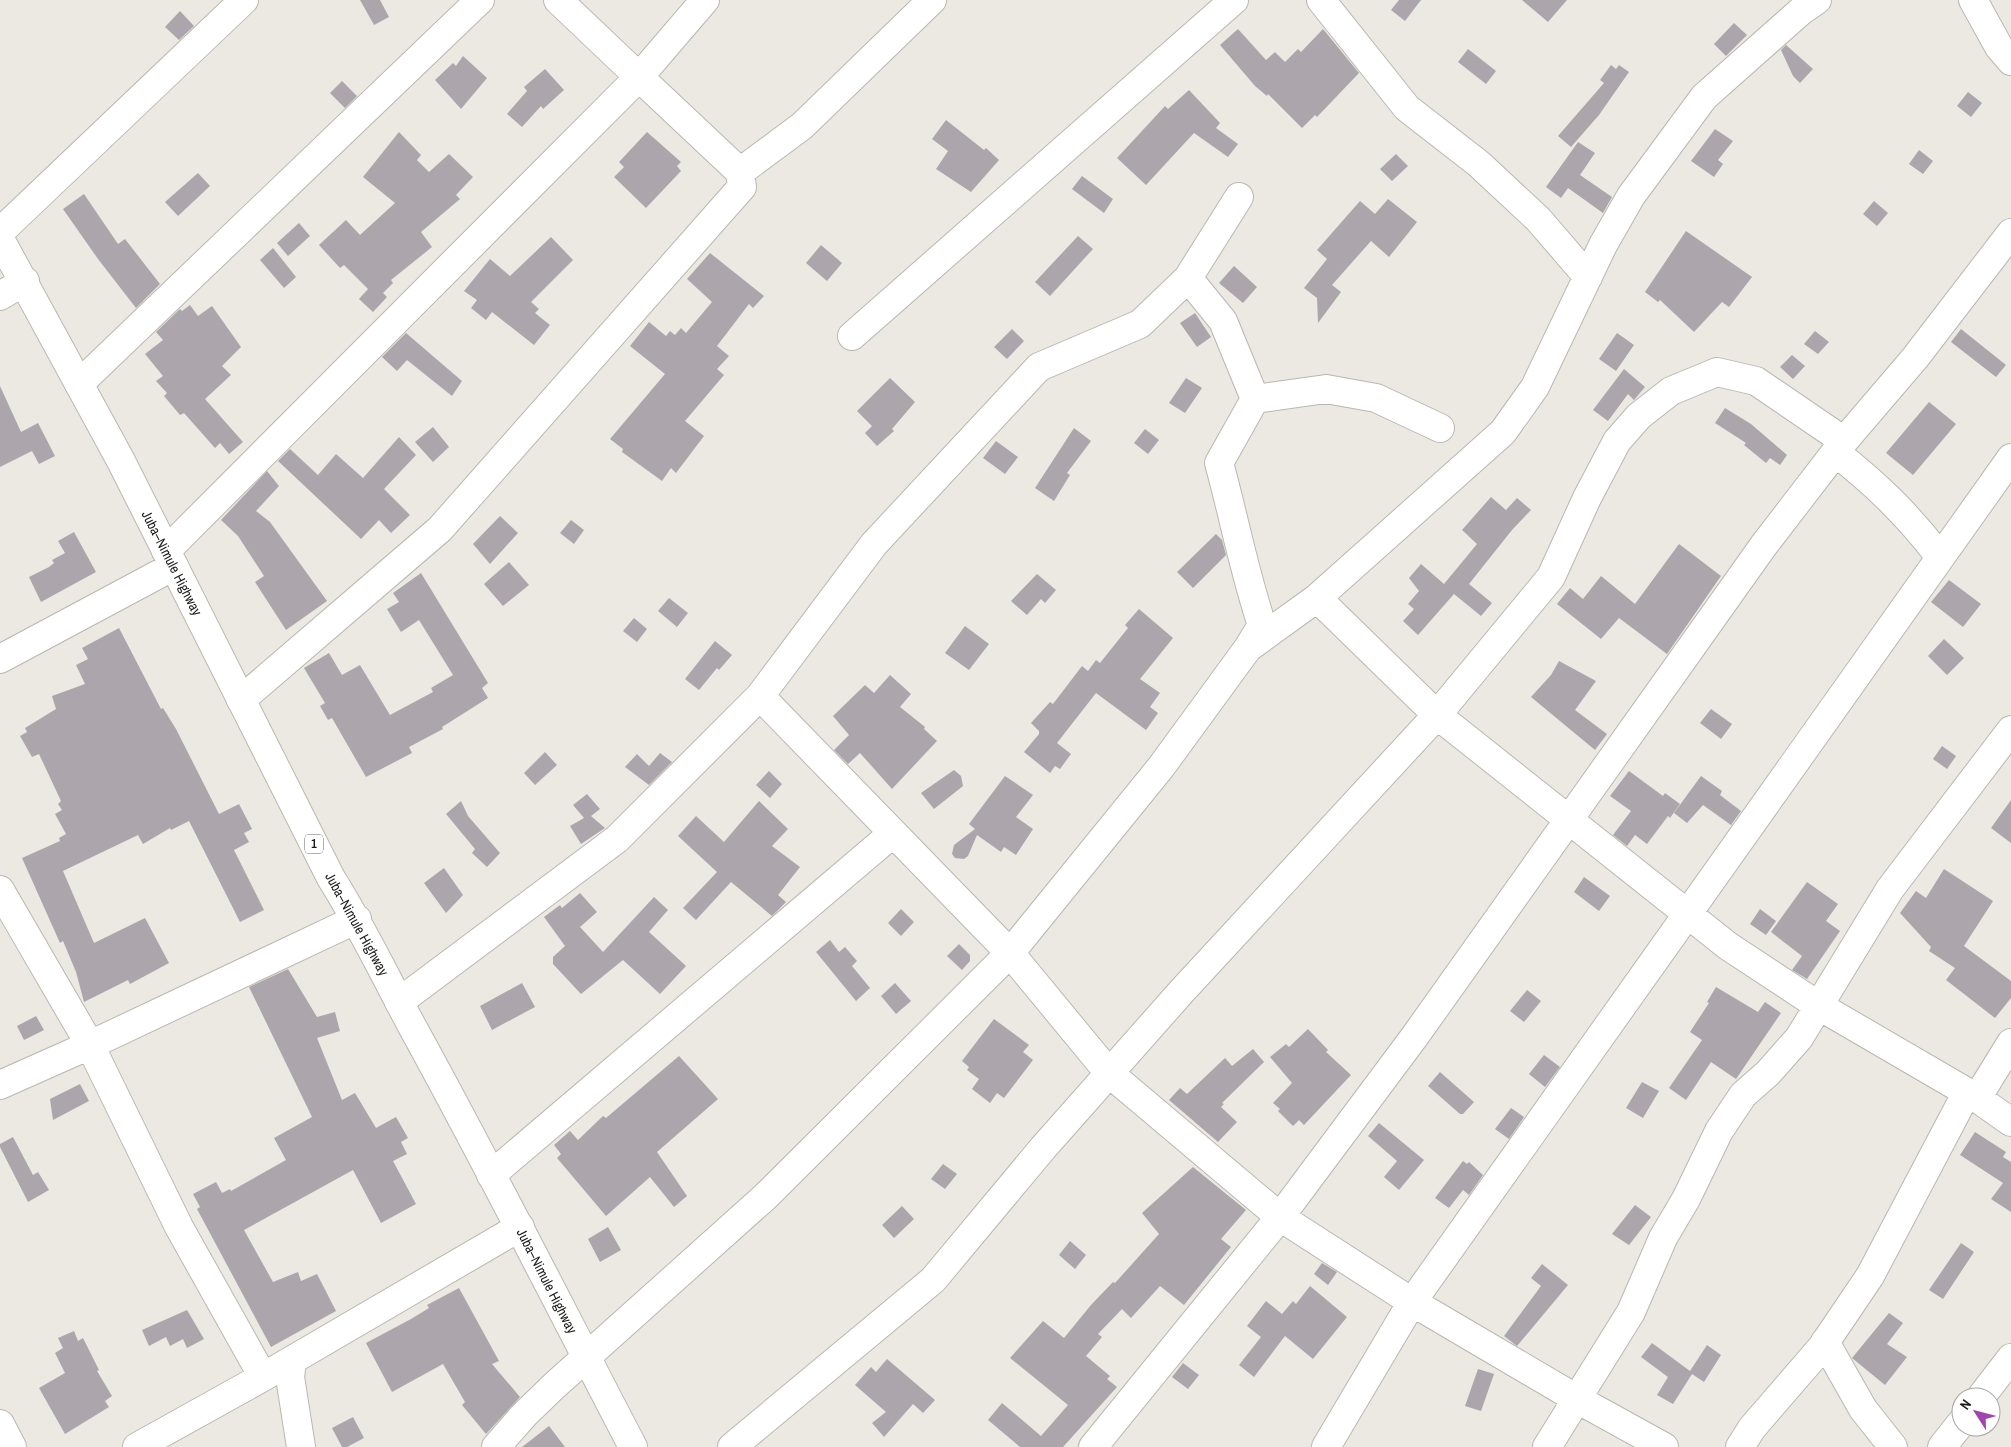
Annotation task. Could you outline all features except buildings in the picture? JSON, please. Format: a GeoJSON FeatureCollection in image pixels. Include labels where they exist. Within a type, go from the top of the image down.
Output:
{"type":"FeatureCollection","features":[{"type":"Feature","properties":{"kind":"street"},"geometry":{"type":"LineString","coordinates":[[0,232],[244,0]]}},
{"type":"Feature","properties":{"kind":"street"},"geometry":{"type":"LineString","coordinates":[[79,384],[480,0]]}},
{"type":"Feature","properties":{"kind":"street"},"geometry":{"type":"LineString","coordinates":[[241,700],[440,529],[742,187],[740,172],[558,0]]}},
{"type":"Feature","properties":{"kind":"street"},"geometry":{"type":"LineString","coordinates":[[0,659],[170,559],[639,77],[705,0]]}},
{"type":"Feature","properties":{"kind":"street"},"geometry":{"type":"LineString","coordinates":[[740,172],[802,126],[932,0]]}},
{"type":"Feature","properties":{"kind":"street"},"geometry":{"type":"LineString","coordinates":[[852,336],[1234,0]]}},
{"type":"Feature","properties":{"kind":"street"},"geometry":{"type":"LineString","coordinates":[[1320,0],[1407,108],[1479,164],[1538,219],[1588,277]]}},
{"type":"Feature","properties":{"kind":"street"},"geometry":{"type":"LineString","coordinates":[[1248,648],[1317,598],[1503,432],[1535,387],[1603,245],[1631,196],[1704,97],[1800,11],[1817,0]]}},
{"type":"Feature","properties":{"kind":"street"},"geometry":{"type":"LineString","coordinates":[[1973,0],[1999,47],[2011,62]]}},
{"type":"Feature","properties":{"kind":"street"},"geometry":{"type":"LineString","coordinates":[[399,1002],[617,840],[760,696],[874,544],[1039,368],[1140,324],[1188,278],[1240,197]]}},
{"type":"Feature","properties":{"kind":"street"},"geometry":{"type":"LineString","coordinates":[[1093,1447],[1280,1217],[1415,1036],[1764,545],[1840,447],[1915,358],[2011,233]]}},
{"type":"Feature","properties":{"kind":"street","name":"Juba–Nimule Highway"},"geometry":{"type":"LineString","coordinates":[[0,239],[121,461],[331,878],[357,919],[399,1002],[520,1227],[586,1359],[633,1447]]}},
{"type":"Feature","properties":{"kind":"street"},"geometry":{"type":"LineString","coordinates":[[1188,278],[1223,321],[1255,399]]}},
{"type":"Feature","properties":{"kind":"street"},"geometry":{"type":"LineString","coordinates":[[0,296],[25,282]]}},
{"type":"Feature","properties":{"kind":"street"},"geometry":{"type":"LineString","coordinates":[[732,1447],[933,1280],[1043,1148],[1109,1073],[1437,715],[1551,577],[1587,498],[1617,441],[1639,416],[1671,391],[1717,372],[1756,381],[1840,447],[1868,478],[1913,521],[1940,556]]}},
{"type":"Feature","properties":{"kind":"street"},"geometry":{"type":"LineString","coordinates":[[1255,399],[1326,389],[1376,398],[1440,428]]}},
{"type":"Feature","properties":{"kind":"street"},"geometry":{"type":"LineString","coordinates":[[496,1447],[524,1415],[766,1196],[1010,953],[1161,767],[1248,648],[1262,625],[1251,592],[1233,512],[1219,463],[1255,399]]}},
{"type":"Feature","properties":{"kind":"street"},"geometry":{"type":"LineString","coordinates":[[1326,1447],[1412,1302],[2011,458]]}},
{"type":"Feature","properties":{"kind":"street"},"geometry":{"type":"LineString","coordinates":[[1317,598],[1437,715],[1728,946],[1819,1006],[1972,1095],[2011,1122]]}},
{"type":"Feature","properties":{"kind":"street"},"geometry":{"type":"LineString","coordinates":[[760,696],[892,834],[1010,953],[1109,1073],[1280,1217],[1412,1302],[1664,1447]]}},
{"type":"Feature","properties":{"kind":"street"},"geometry":{"type":"LineString","coordinates":[[1547,1447],[1631,1312],[1663,1238],[1686,1199],[1719,1131],[1742,1095],[1774,1066],[1799,1038],[1890,889],[2011,730]]}},
{"type":"Feature","properties":{"kind":"street"},"geometry":{"type":"LineString","coordinates":[[491,1175],[892,834]]}},
{"type":"Feature","properties":{"kind":"street"},"geometry":{"type":"LineString","coordinates":[[0,890],[90,1045],[179,1227],[263,1377]]}},
{"type":"Feature","properties":{"kind":"street"},"geometry":{"type":"LineString","coordinates":[[0,1085],[90,1045],[357,919]]}},
{"type":"Feature","properties":{"kind":"street"},"geometry":{"type":"LineString","coordinates":[[1740,1447],[1752,1428],[1825,1342],[1870,1276],[1972,1095],[2011,1043]]}},
{"type":"Feature","properties":{"kind":"street"},"geometry":{"type":"LineString","coordinates":[[136,1447],[263,1377],[520,1227]]}},
{"type":"Feature","properties":{"kind":"street"},"geometry":{"type":"LineString","coordinates":[[1825,1342],[1863,1409],[1893,1447]]}},
{"type":"Feature","properties":{"kind":"street"},"geometry":{"type":"LineString","coordinates":[[1989,1387],[2011,1358]]}},
{"type":"Feature","properties":{"kind":"street"},"geometry":{"type":"LineString","coordinates":[[292,1360],[290,1377],[301,1447]]}},
{"type":"Feature","properties":{"kind":"street"},"geometry":{"type":"LineString","coordinates":[[0,1424],[12,1447]]}},
{"type":"Feature","properties":{"kind":"street"},"geometry":{"type":"LineString","coordinates":[[1942,1447],[1951,1436]]}}]}
